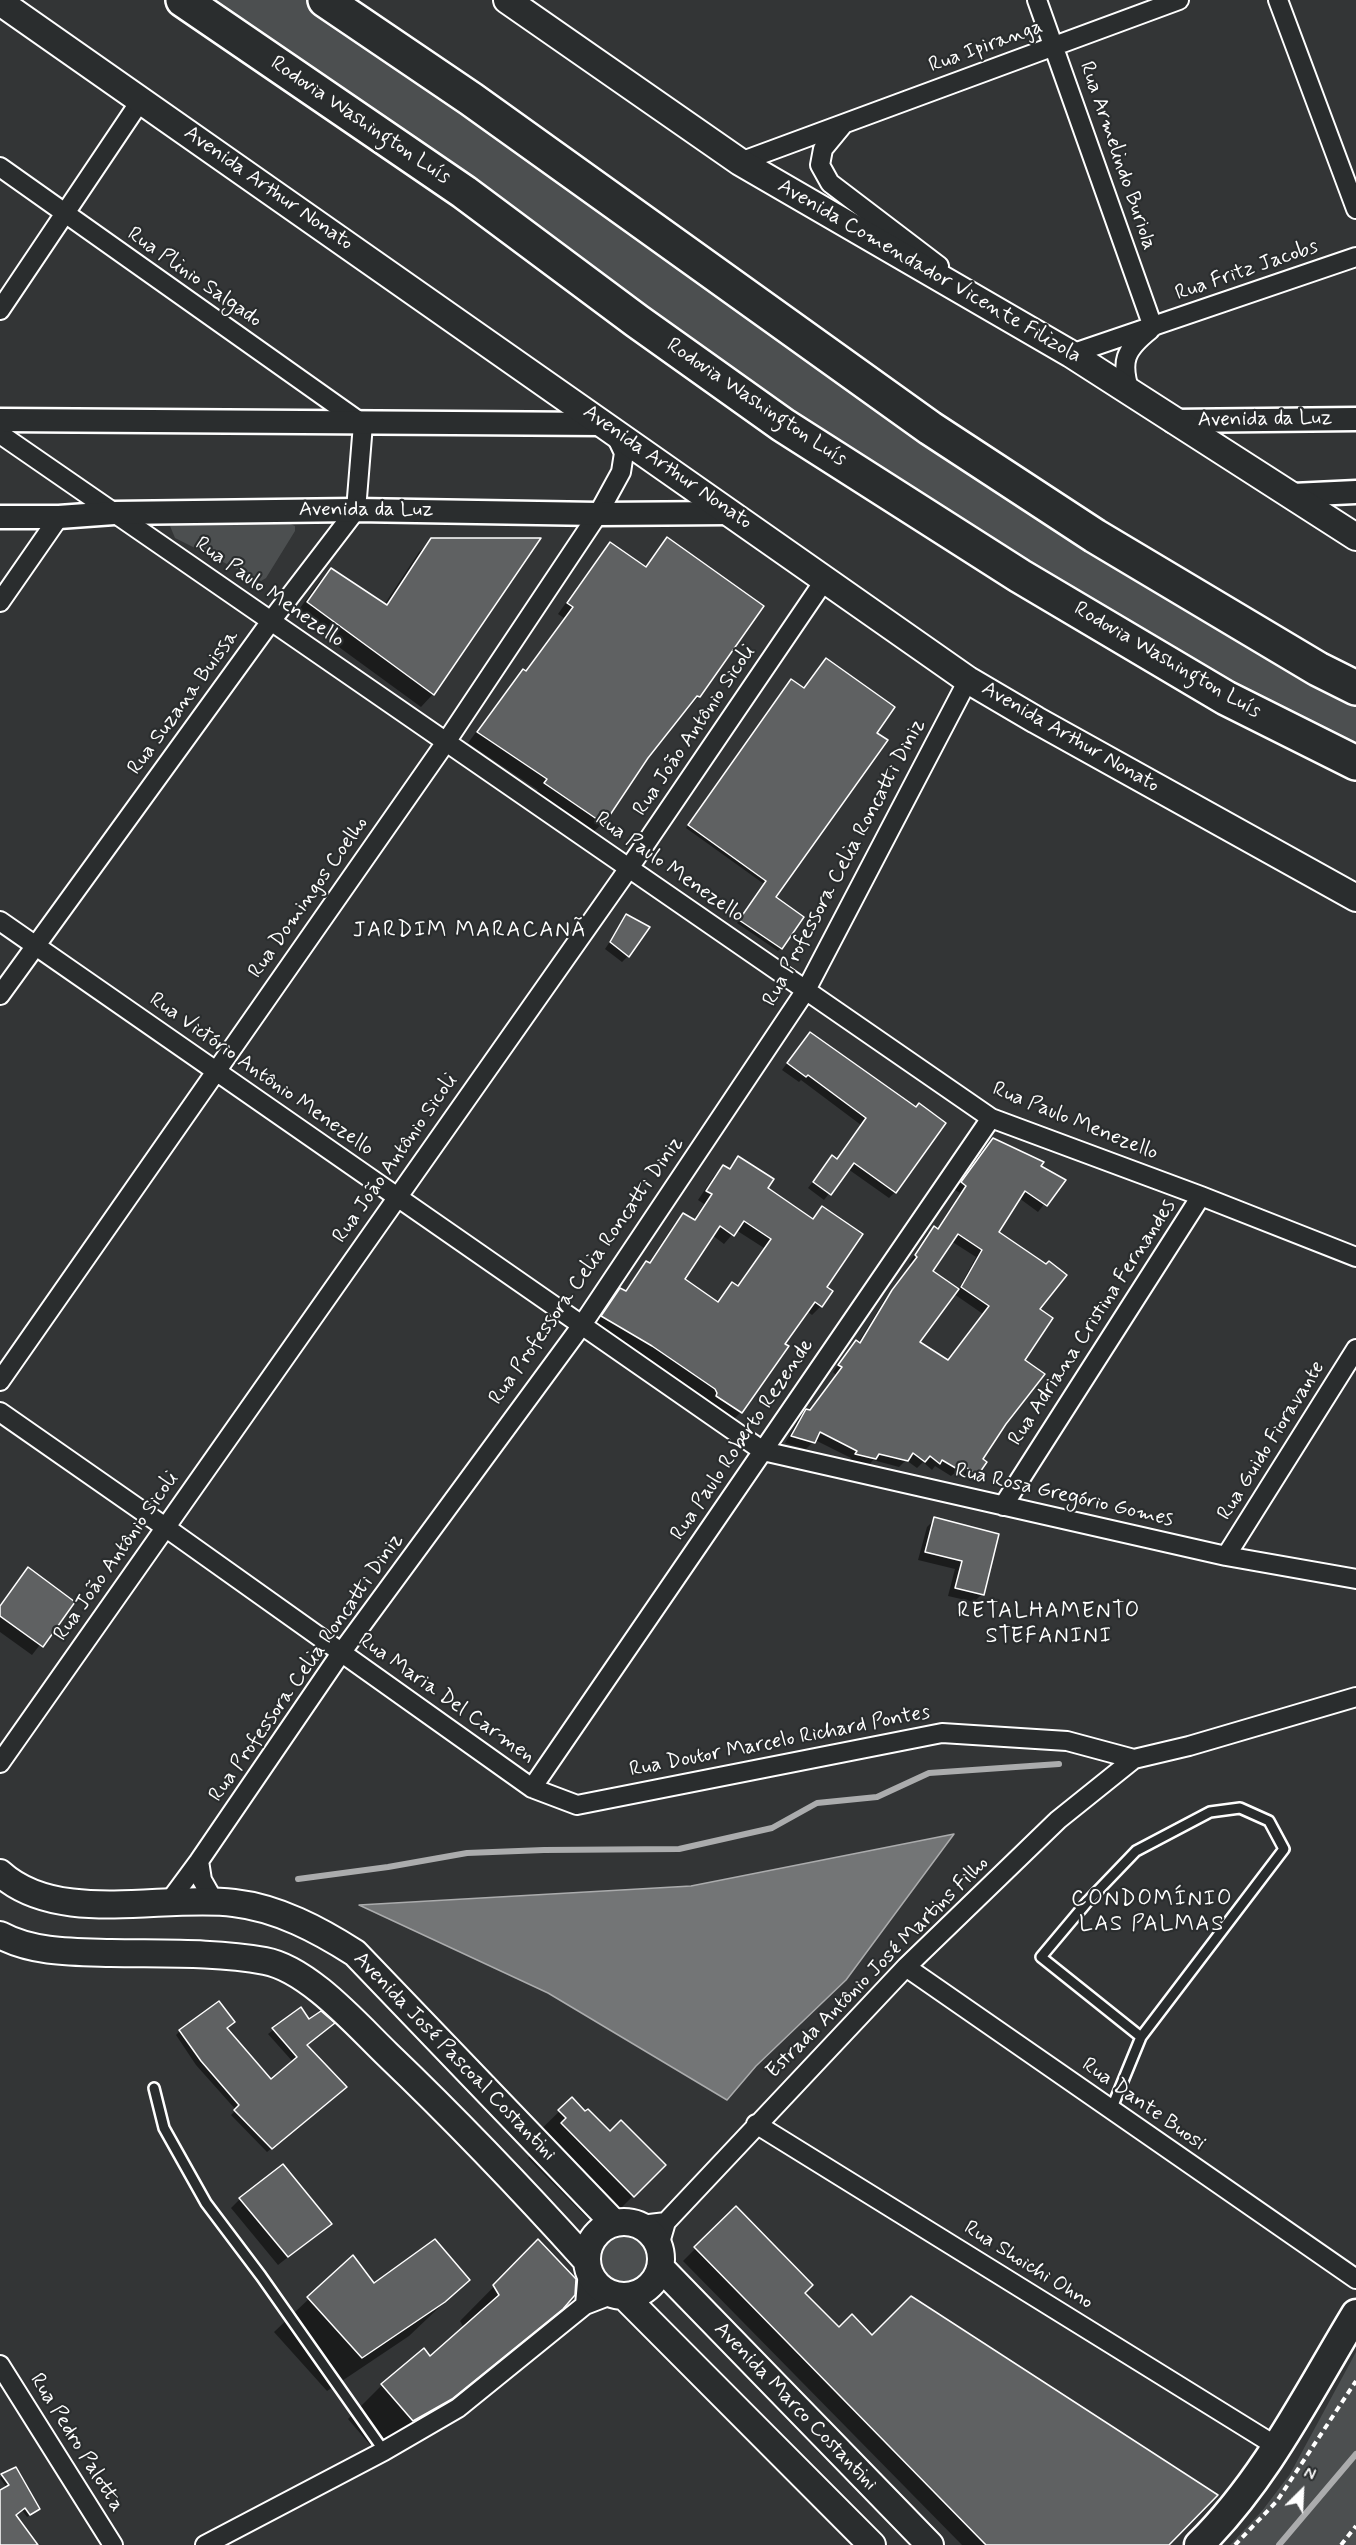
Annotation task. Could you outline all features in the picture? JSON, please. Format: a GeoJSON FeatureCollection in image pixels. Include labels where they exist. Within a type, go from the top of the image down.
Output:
{"type":"FeatureCollection","features":[{"type":"Feature","properties":{"kind":"highway","name":"Rodovia Washington Luís"},"geometry":{"type":"LineString","coordinates":[[183,0],[464,192],[783,426],[1020,576],[1226,698],[1356,763]]}},
{"type":"Feature","properties":{"kind":"highway"},"geometry":{"type":"LineString","coordinates":[[325,0],[471,99],[930,428],[1095,536],[1318,669],[1356,688]]}},
{"type":"Feature","properties":{"kind":"highway"},"geometry":{"type":"LineString","coordinates":[[1095,536],[1227,600],[1356,669]]}},
{"type":"Feature","properties":{"kind":"highway"},"geometry":{"type":"LineString","coordinates":[[1226,698],[1356,774]]}},
{"type":"Feature","properties":{"kind":"main road","name":"Avenida Comendador Vicente Filizola"},"geometry":{"type":"LineString","coordinates":[[507,0],[740,162],[1071,354],[1356,537]]}},
{"type":"Feature","properties":{"kind":"main road","name":"Avenida Arthur Nonato"},"geometry":{"type":"LineString","coordinates":[[0,2],[826,578],[968,680],[1356,898]]}},
{"type":"Feature","properties":{"kind":"main road","name":"Avenida José Pascoal Costantini"},"geometry":{"type":"LineString","coordinates":[[0,1873],[34,1895],[78,1903],[235,1903],[279,1914],[318,1929],[356,1953],[614,2223]]}},
{"type":"Feature","properties":{"kind":"main road","name":"Avenida José Pascoal Costantini"},"geometry":{"type":"LineString","coordinates":[[0,1935],[13,1942],[48,1949],[231,1956],[269,1962],[304,1978],[331,2000],[455,2119],[587,2265]]}},
{"type":"Feature","properties":{"kind":"main road"},"geometry":{"type":"LineString","coordinates":[[628,2221],[641,2225],[662,2245],[656,2279],[648,2288],[637,2294],[618,2296],[593,2281],[587,2265],[588,2248],[593,2236],[614,2223],[628,2221]]}},
{"type":"Feature","properties":{"kind":"main road","name":"Avenida Marco Costantini"},"geometry":{"type":"LineString","coordinates":[[662,2245],[930,2545]]}},
{"type":"Feature","properties":{"kind":"main road","name":"Avenida Marco Costantini"},"geometry":{"type":"LineString","coordinates":[[618,2296],[872,2545]]}},
{"type":"Feature","properties":{"kind":"main road"},"geometry":{"type":"LineString","coordinates":[[1199,2545],[1221,2523],[1255,2482],[1356,2314]]}},
{"type":"Feature","properties":{"kind":"street","name":"Rua Armelindo Buriola"},"geometry":{"type":"LineString","coordinates":[[1037,0],[1153,327]]}},
{"type":"Feature","properties":{"kind":"street","name":"Rua Ipiranga"},"geometry":{"type":"LineString","coordinates":[[740,162],[1179,0]]}},
{"type":"Feature","properties":{"kind":"street"},"geometry":{"type":"LineString","coordinates":[[1278,0],[1356,209]]}},
{"type":"Feature","properties":{"kind":"street"},"geometry":{"type":"LineString","coordinates":[[0,310],[141,100]]}},
{"type":"Feature","properties":{"kind":"street"},"geometry":{"type":"LineString","coordinates":[[843,125],[824,149],[820,165],[830,183],[990,306]]}},
{"type":"Feature","properties":{"kind":"street","name":"Rua Plinio Salgado"},"geometry":{"type":"LineString","coordinates":[[0,167],[363,424]]}},
{"type":"Feature","properties":{"kind":"street","name":"Rua Fritz Jacobs"},"geometry":{"type":"LineString","coordinates":[[1071,354],[1356,257]]}},
{"type":"Feature","properties":{"kind":"street","name":"Rua Fritz Jacobs"},"geometry":{"type":"LineString","coordinates":[[1130,392],[1124,373],[1126,354],[1138,339],[1153,327]]}},
{"type":"Feature","properties":{"kind":"street","name":"Avenida da Luz"},"geometry":{"type":"LineString","coordinates":[[1173,421],[1356,419]]}},
{"type":"Feature","properties":{"kind":"street"},"geometry":{"type":"LineString","coordinates":[[0,420],[609,427]]}},
{"type":"Feature","properties":{"kind":"street"},"geometry":{"type":"LineString","coordinates":[[356,510],[363,424]]}},
{"type":"Feature","properties":{"kind":"street","name":"Rua Domingos Coelho"},"geometry":{"type":"LineString","coordinates":[[0,1381],[446,742],[598,514],[621,472],[624,453],[609,427]]}},
{"type":"Feature","properties":{"kind":"street","name":"Rua Paulo Menezello"},"geometry":{"type":"LineString","coordinates":[[0,434],[991,1118],[1201,1196],[1356,1257]]}},
{"type":"Feature","properties":{"kind":"street"},"geometry":{"type":"LineString","coordinates":[[1293,495],[1356,492]]}},
{"type":"Feature","properties":{"kind":"street","name":"Avenida da Luz"},"geometry":{"type":"LineString","coordinates":[[0,518],[114,513],[356,510],[598,514],[731,513]]}},
{"type":"Feature","properties":{"kind":"street","name":"Rua Suzana Buissa"},"geometry":{"type":"LineString","coordinates":[[0,995],[271,621],[356,510]]}},
{"type":"Feature","properties":{"kind":"street"},"geometry":{"type":"LineString","coordinates":[[0,602],[59,517]]}},
{"type":"Feature","properties":{"kind":"street","name":"Rua João Antônio Sicoli"},"geometry":{"type":"LineString","coordinates":[[0,1763],[629,868],[826,578]]}},
{"type":"Feature","properties":{"kind":"street","name":"Rua Professora Celia Roncatti Diniz"},"geometry":{"type":"LineString","coordinates":[[168,1903],[200,1862],[341,1653],[582,1325],[806,990],[968,680]]}},
{"type":"Feature","properties":{"kind":"street","name":"Rua Victório Antônio Menezello"},"geometry":{"type":"LineString","coordinates":[[0,921],[763,1451]]}},
{"type":"Feature","properties":{"kind":"street","name":"Rua Paulo Roberto Rezende"},"geometry":{"type":"LineString","coordinates":[[532,1788],[991,1118]]}},
{"type":"Feature","properties":{"kind":"street","name":"Rua Adriana Cristina Fernandes"},"geometry":{"type":"LineString","coordinates":[[1003,1506],[1201,1196]]}},
{"type":"Feature","properties":{"kind":"street","name":"Rua Guido Fioravante"},"geometry":{"type":"LineString","coordinates":[[1226,1556],[1356,1349]]}},
{"type":"Feature","properties":{"kind":"street","name":"Rua Maria Del Carmen"},"geometry":{"type":"LineString","coordinates":[[0,1412],[532,1788],[577,1805]]}},
{"type":"Feature","properties":{"kind":"street","name":"Rua Rosa Gregório Gomes"},"geometry":{"type":"LineString","coordinates":[[763,1451],[1226,1556],[1356,1579]]}},
{"type":"Feature","properties":{"kind":"street"},"geometry":{"type":"LineString","coordinates":[[1134,1759],[1190,1746],[1356,1697]]}},
{"type":"Feature","properties":{"kind":"street","name":"Rua Doutor Marcelo Richard Pontes"},"geometry":{"type":"LineString","coordinates":[[577,1805],[942,1734],[1067,1741],[1134,1759]]}},
{"type":"Feature","properties":{"kind":"street","name":"Estrada Antônio José Martins Filho"},"geometry":{"type":"LineString","coordinates":[[662,2245],[756,2124],[906,1967],[1058,1820],[1134,1759]]}},
{"type":"Feature","properties":{"kind":"street"},"geometry":{"type":"LineString","coordinates":[[200,1862],[202,1880],[215,1903]]}},
{"type":"Feature","properties":{"kind":"street","name":"Rua Dante Buosi"},"geometry":{"type":"LineString","coordinates":[[906,1967],[1356,2279]]}},
{"type":"Feature","properties":{"kind":"street","name":"Rua Shoichi Ohno"},"geometry":{"type":"LineString","coordinates":[[756,2124],[1276,2446]]}},
{"type":"Feature","properties":{"kind":"street"},"geometry":{"type":"LineString","coordinates":[[585,2305],[587,2265]]}},
{"type":"Feature","properties":{"kind":"street"},"geometry":{"type":"LineString","coordinates":[[205,2545],[384,2451],[458,2408],[585,2305],[618,2296]]}},
{"type":"Feature","properties":{"kind":"street","name":"Rua Pedro Palotta"},"geometry":{"type":"LineString","coordinates":[[0,2365],[113,2545]]}},
{"type":"Feature","properties":{"kind":"lane"},"geometry":{"type":"LineString","coordinates":[[1111,2110],[1141,2037],[1284,1849],[1269,1821],[1240,1808],[1210,1812],[1136,1851],[1088,1900],[1041,1957],[1141,2037]]}},
{"type":"Feature","properties":{"kind":"lane"},"geometry":{"type":"LineString","coordinates":[[154,2088],[164,2128],[206,2203],[261,2276],[384,2451]]}},
{"type":"Feature","properties":{"kind":"path"},"geometry":{"type":"LineString","coordinates":[[1235,2545],[1277,2501],[1356,2381]]}},
{"type":"Feature","properties":{"kind":"path"},"geometry":{"type":"LineString","coordinates":[[1341,2545],[1356,2526]]}},
{"type":"Feature","properties":{"kind":"shaded area"},"geometry":{"type":"Polygon","coordinates":[[[206,0],[312,0],[1356,700],[1356,751],[1233,688],[853,458],[206,0]]]}},
{"type":"Feature","properties":{"kind":"shaded area"},"geometry":{"type":"Polygon","coordinates":[[[284,521],[295,526],[295,531],[266,578],[261,581],[175,538],[170,526],[181,523],[284,521]]]}},
{"type":"Feature","properties":{"kind":"shaded area"},"geometry":{"type":"Polygon","coordinates":[[[954,1834],[846,1980],[756,2066],[727,2100],[548,1993],[359,1905],[691,1886],[954,1834]]]}},
{"type":"Feature","properties":{"kind":"shaded area"},"geometry":{"type":"Polygon","coordinates":[[[623,2232],[633,2234],[642,2240],[648,2249],[650,2259],[648,2269],[642,2278],[633,2284],[623,2286],[613,2284],[604,2278],[598,2269],[596,2259],[598,2249],[604,2240],[613,2234],[623,2232]]]}},
{"type":"Feature","properties":{"kind":"shaded area"},"geometry":{"type":"Polygon","coordinates":[[[1356,2352],[1356,2545],[1230,2545],[1262,2511],[1290,2474],[1356,2352]]]}},
{"type":"Feature","properties":{"kind":"building"},"geometry":{"type":"Polygon","coordinates":[[[667,537],[764,606],[700,697],[697,696],[648,758],[604,824],[544,783],[547,779],[477,732],[523,669],[526,671],[573,607],[567,603],[610,542],[646,567],[667,537]]]}},
{"type":"Feature","properties":{"kind":"building"},"geometry":{"type":"Polygon","coordinates":[[[431,538],[541,538],[434,695],[307,602],[331,568],[387,605],[431,538]]]}},
{"type":"Feature","properties":{"kind":"building"},"geometry":{"type":"Polygon","coordinates":[[[826,658],[895,707],[877,733],[888,740],[776,897],[804,917],[782,949],[739,920],[766,881],[688,825],[791,679],[804,688],[826,658]]]}},
{"type":"Feature","properties":{"kind":"building"},"geometry":{"type":"Polygon","coordinates":[[[626,914],[650,927],[629,957],[610,942],[626,914]]]}},
{"type":"Feature","properties":{"kind":"building"},"geometry":{"type":"Polygon","coordinates":[[[810,1032],[916,1107],[919,1103],[946,1123],[896,1193],[854,1163],[831,1195],[813,1182],[832,1155],[837,1159],[866,1118],[808,1075],[806,1077],[787,1063],[810,1032]]]}},
{"type":"Feature","properties":{"kind":"building"},"geometry":{"type":"Polygon","coordinates":[[[993,1138],[1044,1162],[1041,1166],[1066,1180],[1047,1206],[1025,1191],[999,1232],[1046,1264],[1049,1261],[1067,1275],[1040,1309],[1053,1318],[1025,1360],[1045,1374],[1006,1424],[983,1459],[987,1462],[978,1475],[964,1466],[959,1470],[942,1460],[940,1464],[930,1456],[925,1462],[913,1453],[908,1461],[879,1454],[876,1459],[855,1454],[857,1451],[820,1432],[815,1443],[791,1436],[806,1409],[810,1410],[842,1367],[838,1365],[856,1340],[860,1343],[892,1290],[917,1257],[915,1255],[934,1226],[938,1229],[966,1186],[961,1182],[993,1138]],[[958,1234],[933,1271],[959,1289],[920,1342],[948,1360],[989,1306],[961,1287],[982,1250],[958,1234]]]}},
{"type":"Feature","properties":{"kind":"building"},"geometry":{"type":"Polygon","coordinates":[[[738,1156],[774,1179],[768,1188],[813,1219],[822,1206],[863,1234],[827,1287],[833,1291],[822,1307],[815,1302],[785,1344],[789,1346],[742,1413],[716,1396],[715,1389],[652,1346],[601,1316],[620,1288],[626,1291],[646,1261],[650,1263],[683,1213],[695,1220],[712,1194],[706,1191],[723,1165],[730,1169],[738,1156]],[[744,1221],[734,1236],[720,1226],[685,1279],[718,1302],[732,1282],[738,1286],[771,1239],[744,1221]]]}},
{"type":"Feature","properties":{"kind":"building"},"geometry":{"type":"Polygon","coordinates":[[[934,1517],[999,1534],[984,1595],[955,1588],[962,1561],[925,1552],[934,1517]]]}},
{"type":"Feature","properties":{"kind":"building"},"geometry":{"type":"Polygon","coordinates":[[[28,1567],[75,1602],[43,1647],[0,1616],[0,1606],[28,1567]]]}},
{"type":"Feature","properties":{"kind":"building"},"geometry":{"type":"Polygon","coordinates":[[[219,2001],[235,2022],[227,2028],[271,2079],[297,2057],[272,2028],[301,2007],[309,2019],[321,2011],[335,2023],[307,2045],[347,2087],[272,2149],[234,2110],[239,2105],[201,2061],[179,2030],[219,2001]]]}},
{"type":"Feature","properties":{"kind":"building"},"geometry":{"type":"Polygon","coordinates":[[[572,2097],[610,2131],[621,2120],[666,2165],[634,2197],[561,2123],[566,2118],[558,2110],[572,2097]]]}},
{"type":"Feature","properties":{"kind":"building"},"geometry":{"type":"Polygon","coordinates":[[[283,2164],[332,2224],[288,2257],[239,2198],[283,2164]]]}},
{"type":"Feature","properties":{"kind":"building"},"geometry":{"type":"Polygon","coordinates":[[[736,2206],[813,2285],[805,2293],[839,2327],[852,2314],[872,2335],[911,2296],[1218,2495],[1169,2545],[986,2545],[694,2247],[736,2206]]]}},
{"type":"Feature","properties":{"kind":"building"},"geometry":{"type":"Polygon","coordinates":[[[435,2239],[470,2280],[445,2302],[362,2358],[307,2297],[353,2255],[374,2283],[435,2239]]]}},
{"type":"Feature","properties":{"kind":"building"},"geometry":{"type":"Polygon","coordinates":[[[538,2239],[576,2279],[575,2295],[563,2309],[452,2399],[413,2421],[381,2384],[424,2348],[430,2356],[499,2295],[493,2285],[538,2239]]]}},
{"type":"Feature","properties":{"kind":"building"},"geometry":{"type":"Polygon","coordinates":[[[16,2467],[40,2509],[30,2515],[25,2508],[16,2515],[38,2545],[0,2545],[0,2490],[9,2485],[1,2474],[16,2467]]]}},
{"type":"Feature","properties":{"kind":"waterway"},"geometry":{"type":"LineString","coordinates":[[298,1879],[388,1867],[467,1853],[679,1849],[772,1828],[817,1803],[877,1797],[929,1773],[1059,1764]]}},
{"type":"Feature","properties":{"kind":"waterway"},"geometry":{"type":"LineString","coordinates":[[1279,2545],[1356,2454]]}},
{"type":"Feature","properties":{"kind":"district","name":"JARDIM MARACANÃ"},"geometry":{"type":"Point","coordinates":[470,931]}},
{"type":"Feature","properties":{"kind":"district","name":"RETALHAMENTO STEFANINI"},"geometry":{"type":"Point","coordinates":[1049,1625]}},
{"type":"Feature","properties":{"kind":"district","name":"CONDOMÍNIO LAS PALMAS"},"geometry":{"type":"Point","coordinates":[1152,1913]}}]}
